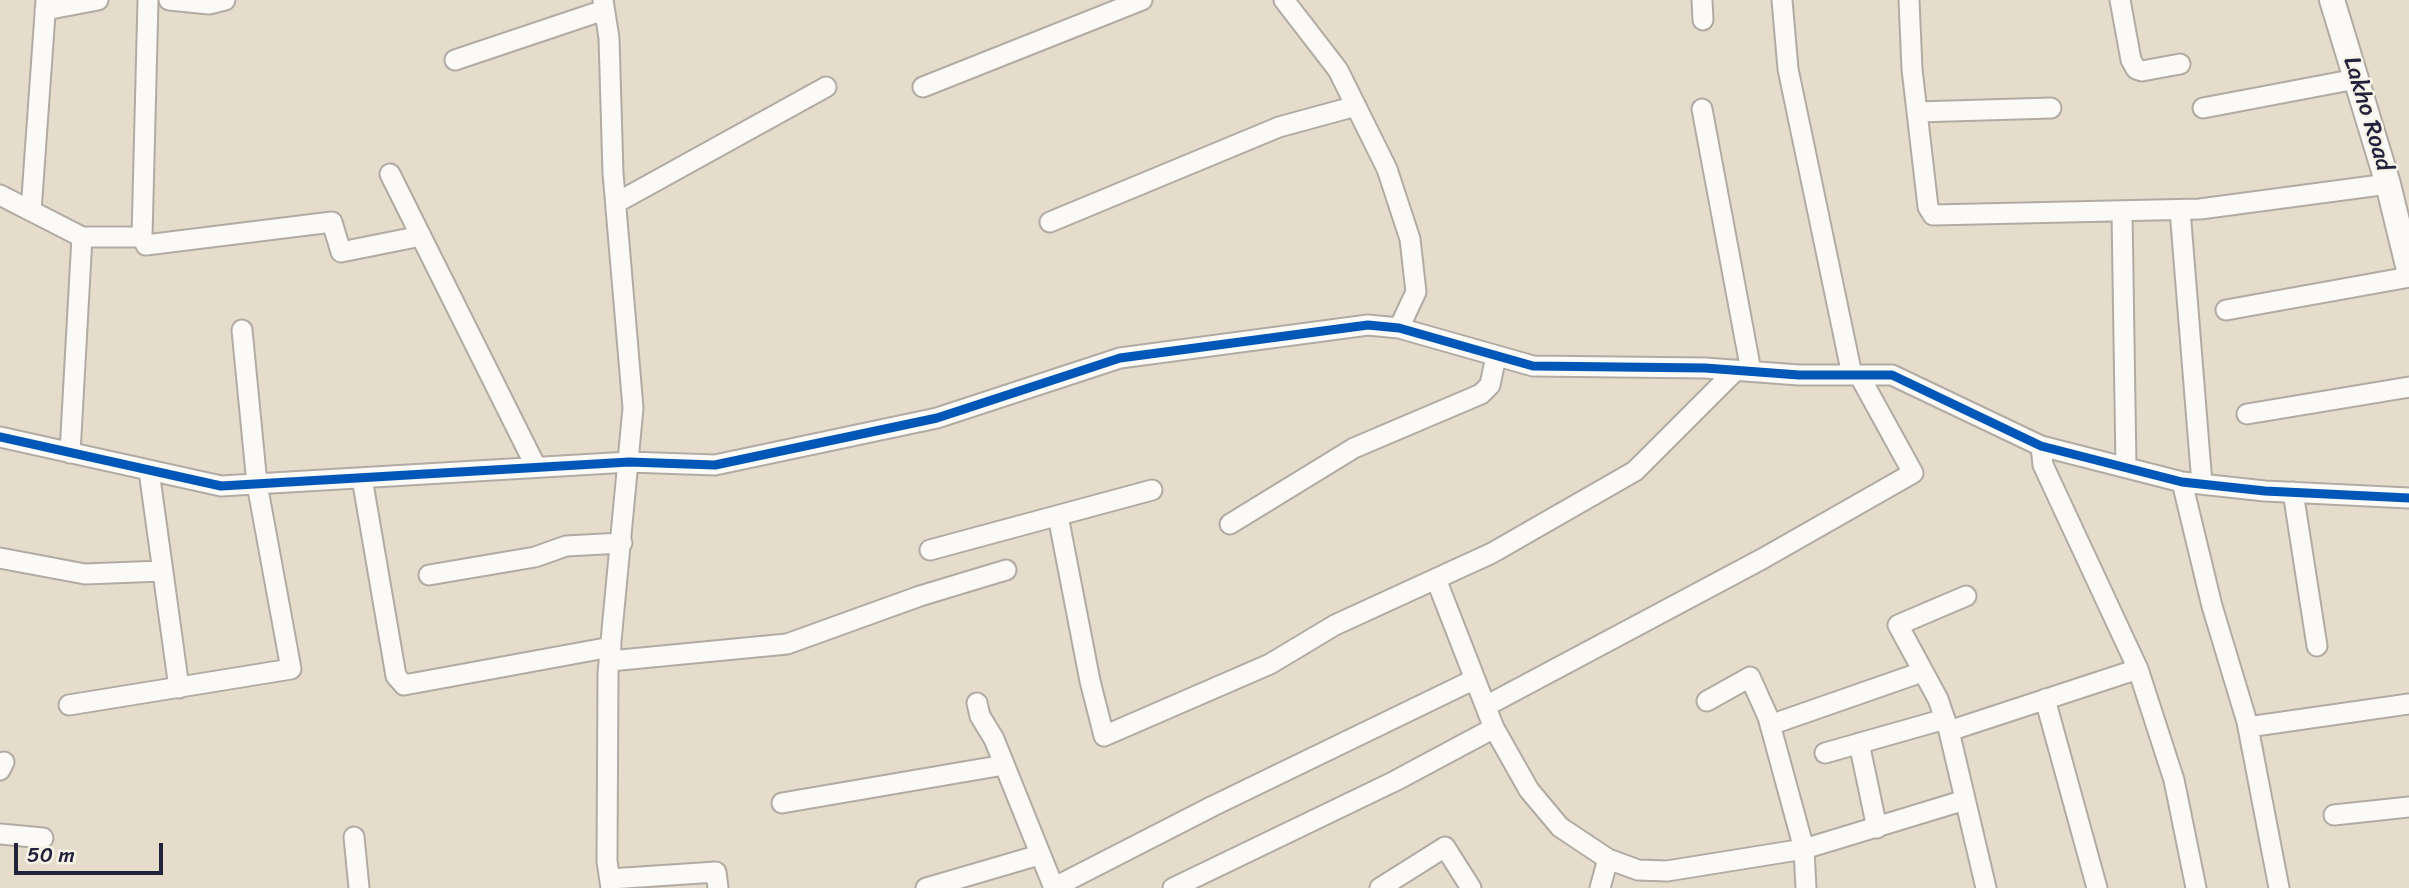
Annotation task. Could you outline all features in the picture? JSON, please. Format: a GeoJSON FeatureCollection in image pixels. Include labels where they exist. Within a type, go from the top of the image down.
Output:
{"type":"FeatureCollection","features":[{"type":"Feature","properties":{"kind":"street"},"geometry":{"type":"LineString","coordinates":[[31,211],[45,5],[98,0]]}},
{"type":"Feature","properties":{"kind":"street"},"geometry":{"type":"LineString","coordinates":[[148,0],[142,237],[146,245],[332,222],[341,252],[421,236]]}},
{"type":"Feature","properties":{"kind":"street"},"geometry":{"type":"LineString","coordinates":[[169,0],[209,4],[225,0]]}},
{"type":"Feature","properties":{"kind":"street"},"geometry":{"type":"LineString","coordinates":[[923,87],[1142,0]]}},
{"type":"Feature","properties":{"kind":"street"},"geometry":{"type":"LineString","coordinates":[[1284,0],[1338,70],[1387,169],[1410,239],[1416,292],[1399,328]]}},
{"type":"Feature","properties":{"kind":"street"},"geometry":{"type":"LineString","coordinates":[[1702,0],[1703,20]]}},
{"type":"Feature","properties":{"kind":"street"},"geometry":{"type":"LineString","coordinates":[[1486,706],[1762,559],[1913,473],[1856,375],[1788,69],[1782,0]]}},
{"type":"Feature","properties":{"kind":"street"},"geometry":{"type":"LineString","coordinates":[[1909,0],[1917,112],[1928,207],[1933,215],[2180,210],[2388,184]]}},
{"type":"Feature","properties":{"kind":"street"},"geometry":{"type":"LineString","coordinates":[[2120,0],[2136,69],[2142,71],[2180,64]]}},
{"type":"Feature","properties":{"kind":"street","name":"Lakho Road"},"geometry":{"type":"LineString","coordinates":[[2332,0],[2388,184],[2409,270]]}},
{"type":"Feature","properties":{"kind":"street"},"geometry":{"type":"LineString","coordinates":[[455,60],[604,5],[609,38],[616,203],[632,408],[610,654],[610,883],[716,872],[718,888]]}},
{"type":"Feature","properties":{"kind":"street"},"geometry":{"type":"LineString","coordinates":[[2203,108],[2356,79]]}},
{"type":"Feature","properties":{"kind":"street"},"geometry":{"type":"LineString","coordinates":[[616,203],[826,88]]}},
{"type":"Feature","properties":{"kind":"street"},"geometry":{"type":"LineString","coordinates":[[1051,222],[1279,127],[1356,106]]}},
{"type":"Feature","properties":{"kind":"street"},"geometry":{"type":"LineString","coordinates":[[1917,112],[2051,108]]}},
{"type":"Feature","properties":{"kind":"street"},"geometry":{"type":"LineString","coordinates":[[1702,109],[1743,371]]}},
{"type":"Feature","properties":{"kind":"street"},"geometry":{"type":"LineString","coordinates":[[390,174],[536,467]]}},
{"type":"Feature","properties":{"kind":"street"},"geometry":{"type":"LineString","coordinates":[[0,195],[82,237],[142,237]]}},
{"type":"Feature","properties":{"kind":"street"},"geometry":{"type":"LineString","coordinates":[[2180,210],[2202,484]]}},
{"type":"Feature","properties":{"kind":"street"},"geometry":{"type":"LineString","coordinates":[[2122,212],[2126,467]]}},
{"type":"Feature","properties":{"kind":"street"},"geometry":{"type":"LineString","coordinates":[[70,453],[82,237]]}},
{"type":"Feature","properties":{"kind":"street"},"geometry":{"type":"LineString","coordinates":[[2225,310],[2409,276]]}},
{"type":"Feature","properties":{"kind":"street"},"geometry":{"type":"LineString","coordinates":[[0,437],[221,486],[629,462],[715,465],[924,421],[1120,358],[1368,325],[1399,328],[1533,366],[1892,375],[2042,446],[2182,482],[2293,492],[2409,498]]}},
{"type":"Feature","properties":{"kind":"street"},"geometry":{"type":"LineString","coordinates":[[69,705],[291,669],[257,484],[242,330]]}},
{"type":"Feature","properties":{"kind":"street"},"geometry":{"type":"LineString","coordinates":[[1230,524],[1354,448],[1481,394],[1490,385],[1496,356]]}},
{"type":"Feature","properties":{"kind":"street"},"geometry":{"type":"LineString","coordinates":[[1058,516],[1090,681],[1104,737],[1270,664],[1335,625],[1492,553],[1635,471],[1743,371]]}},
{"type":"Feature","properties":{"kind":"street"},"geometry":{"type":"LineString","coordinates":[[2247,414],[2409,387]]}},
{"type":"Feature","properties":{"kind":"street"},"geometry":{"type":"LineString","coordinates":[[2042,446],[2043,465],[2138,669],[2174,780],[2196,888]]}},
{"type":"Feature","properties":{"kind":"street"},"geometry":{"type":"LineString","coordinates":[[149,471],[179,688]]}},
{"type":"Feature","properties":{"kind":"street"},"geometry":{"type":"LineString","coordinates":[[362,478],[396,676],[404,685],[610,654],[788,644],[920,596],[1006,570]]}},
{"type":"Feature","properties":{"kind":"street"},"geometry":{"type":"LineString","coordinates":[[2182,482],[2212,606],[2248,727],[2279,888]]}},
{"type":"Feature","properties":{"kind":"street"},"geometry":{"type":"LineString","coordinates":[[930,550],[1152,490]]}},
{"type":"Feature","properties":{"kind":"street"},"geometry":{"type":"LineString","coordinates":[[2293,492],[2317,646]]}},
{"type":"Feature","properties":{"kind":"street"},"geometry":{"type":"LineString","coordinates":[[429,575],[535,557],[566,545],[622,543]]}},
{"type":"Feature","properties":{"kind":"street"},"geometry":{"type":"LineString","coordinates":[[0,558],[85,574],[162,571]]}},
{"type":"Feature","properties":{"kind":"street"},"geometry":{"type":"LineString","coordinates":[[1436,579],[1494,728],[1529,790],[1560,827],[1608,859],[1638,870],[1667,871],[1804,849],[1965,800]]}},
{"type":"Feature","properties":{"kind":"street"},"geometry":{"type":"LineString","coordinates":[[1966,596],[1898,625],[1947,725],[1986,888]]}},
{"type":"Feature","properties":{"kind":"street"},"geometry":{"type":"LineString","coordinates":[[1825,753],[2045,699],[2138,669]]}},
{"type":"Feature","properties":{"kind":"street"},"geometry":{"type":"LineString","coordinates":[[1770,725],[1922,672]]}},
{"type":"Feature","properties":{"kind":"street"},"geometry":{"type":"LineString","coordinates":[[1707,701],[1751,677],[1770,725],[1804,849],[1806,888]]}},
{"type":"Feature","properties":{"kind":"street"},"geometry":{"type":"LineString","coordinates":[[977,703],[980,716],[1004,765],[1053,888],[1213,806],[1475,679]]}},
{"type":"Feature","properties":{"kind":"street"},"geometry":{"type":"LineString","coordinates":[[2045,699],[2097,888]]}},
{"type":"Feature","properties":{"kind":"street"},"geometry":{"type":"LineString","coordinates":[[2248,727],[2409,704]]}},
{"type":"Feature","properties":{"kind":"street"},"geometry":{"type":"LineString","coordinates":[[1173,888],[1395,781],[1494,728]]}},
{"type":"Feature","properties":{"kind":"street"},"geometry":{"type":"LineString","coordinates":[[1859,743],[1877,828]]}},
{"type":"Feature","properties":{"kind":"street"},"geometry":{"type":"LineString","coordinates":[[782,803],[1004,765]]}},
{"type":"Feature","properties":{"kind":"street"},"geometry":{"type":"LineString","coordinates":[[2334,815],[2409,807]]}},
{"type":"Feature","properties":{"kind":"street"},"geometry":{"type":"LineString","coordinates":[[0,834],[43,838]]}},
{"type":"Feature","properties":{"kind":"street"},"geometry":{"type":"LineString","coordinates":[[354,837],[359,888]]}},
{"type":"Feature","properties":{"kind":"street"},"geometry":{"type":"LineString","coordinates":[[1380,888],[1445,848],[1471,888]]}},
{"type":"Feature","properties":{"kind":"street"},"geometry":{"type":"LineString","coordinates":[[926,888],[1040,855]]}},
{"type":"Feature","properties":{"kind":"street"},"geometry":{"type":"LineString","coordinates":[[1600,888],[1608,859]]}},
{"type":"Feature","properties":{"kind":"cycle path"},"geometry":{"type":"LineString","coordinates":[[0,437],[221,486],[629,462],[715,465],[937,418],[1120,358],[1368,325],[1399,328],[1533,366],[1705,368],[1799,375],[1892,375],[2041,446],[2182,482],[2265,491],[2409,498]]}}]}
